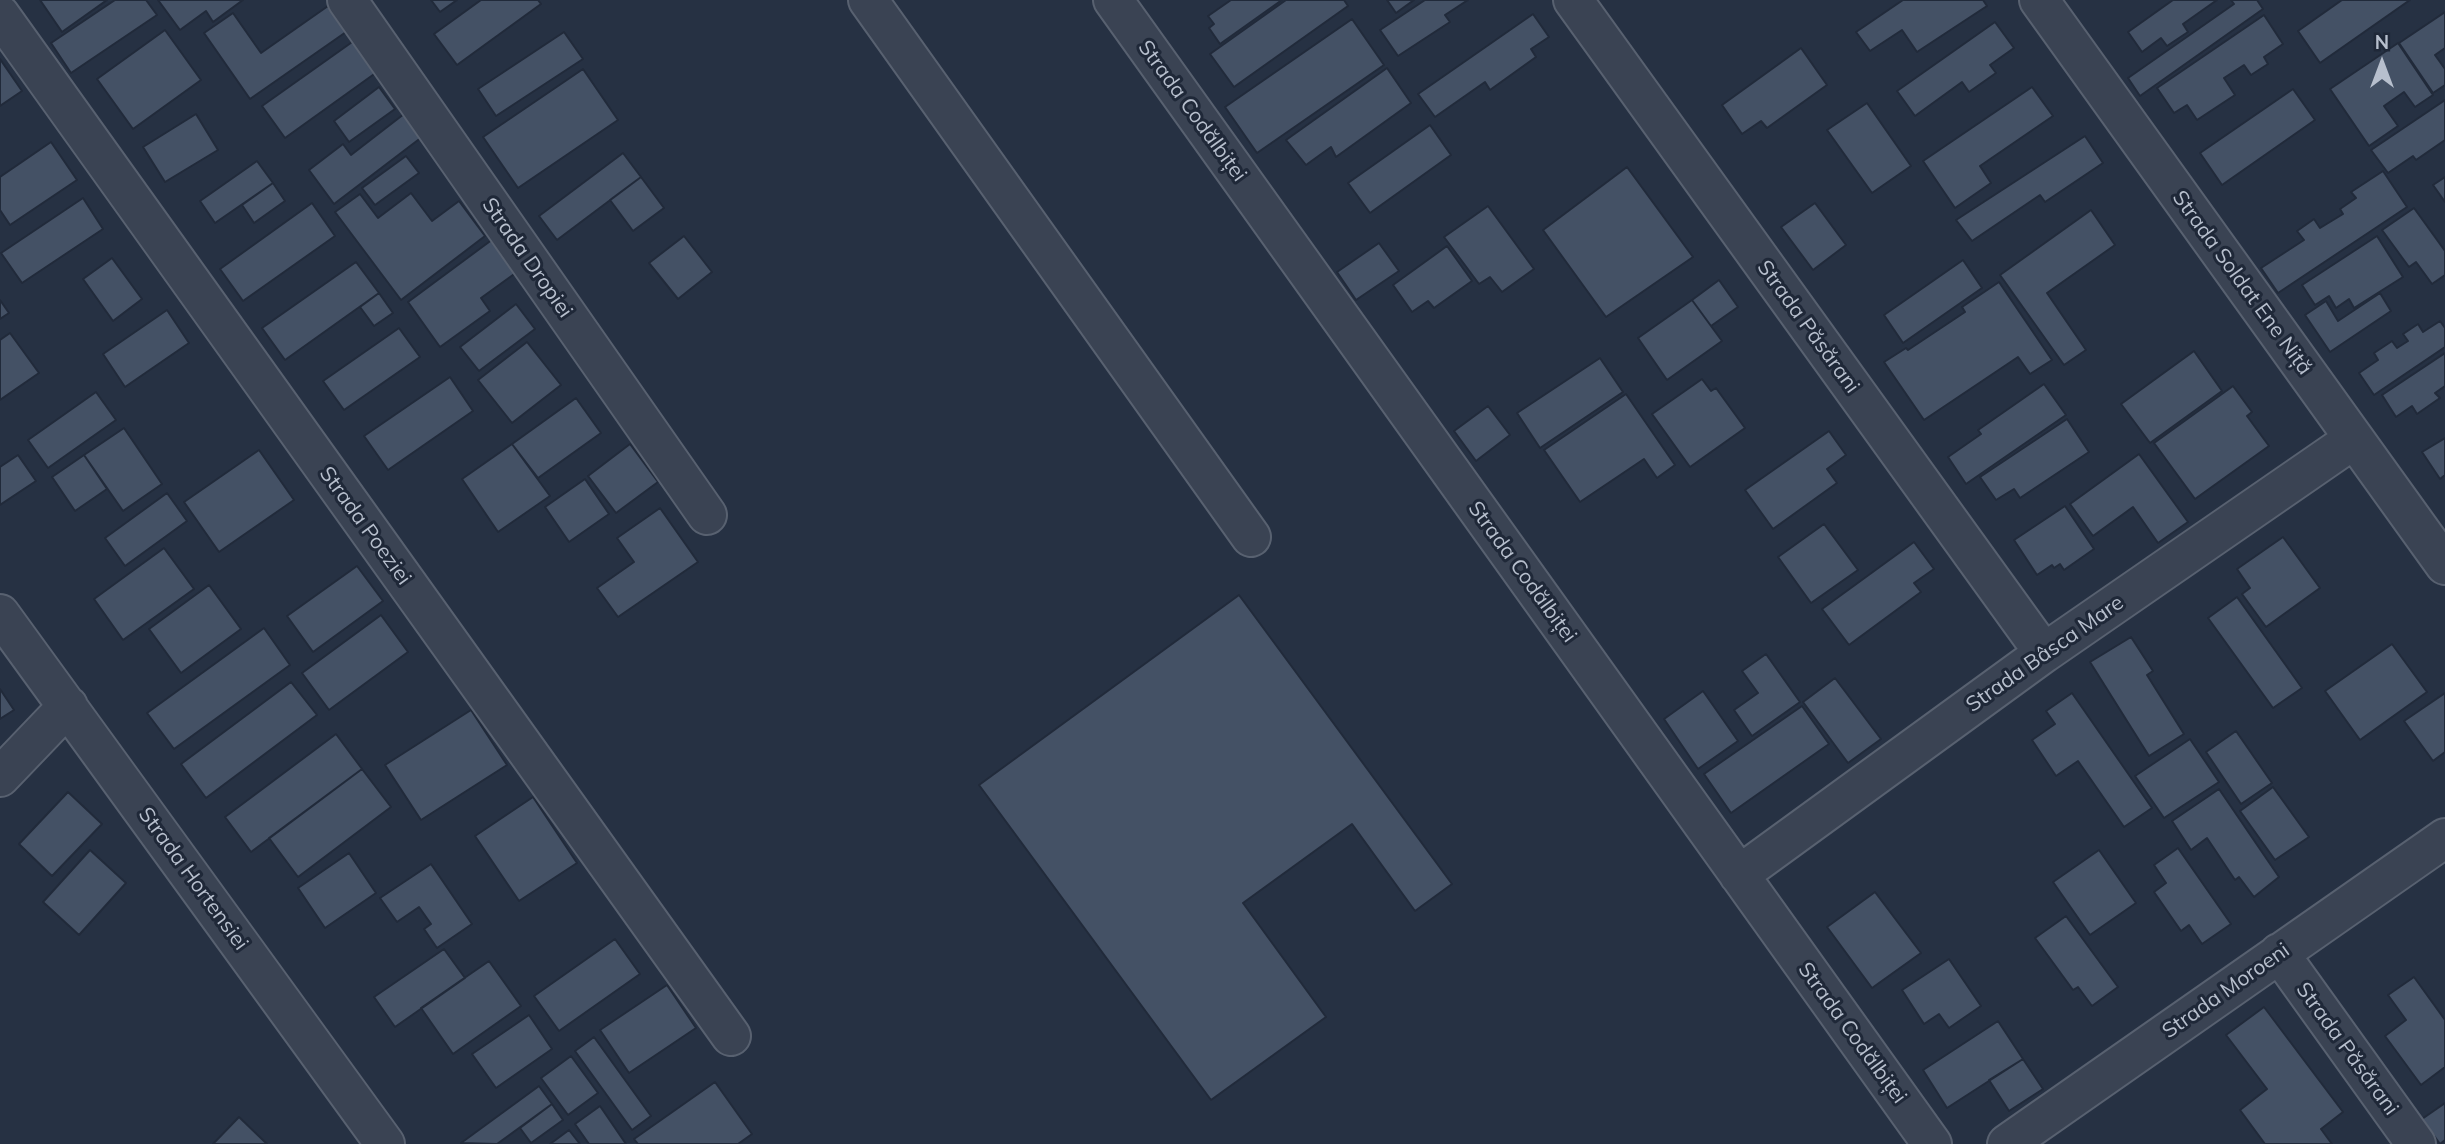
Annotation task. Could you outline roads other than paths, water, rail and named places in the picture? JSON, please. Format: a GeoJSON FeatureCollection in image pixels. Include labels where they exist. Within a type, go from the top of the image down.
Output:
{"type":"FeatureCollection","features":[{"type":"Feature","properties":{"kind":"street","name":"Strada Dropiei"},"geometry":{"type":"LineString","coordinates":[[347,0],[707,515]]}},
{"type":"Feature","properties":{"kind":"street"},"geometry":{"type":"LineString","coordinates":[[869,0],[1251,537]]}},
{"type":"Feature","properties":{"kind":"street","name":"Strada Codălbiței"},"geometry":{"type":"LineString","coordinates":[[1112,0],[1932,1144]]}},
{"type":"Feature","properties":{"kind":"street","name":"Strada Păsărani"},"geometry":{"type":"LineString","coordinates":[[1573,0],[2044,653]]}},
{"type":"Feature","properties":{"kind":"street","name":"Strada Soldat Ene Niță"},"geometry":{"type":"LineString","coordinates":[[2039,0],[2445,565]]}},
{"type":"Feature","properties":{"kind":"street","name":"Strada Poeziei"},"geometry":{"type":"LineString","coordinates":[[0,15],[731,1036]]}},
{"type":"Feature","properties":{"kind":"street","name":"Strada Bâsca Mare"},"geometry":{"type":"LineString","coordinates":[[1739,875],[2044,653],[2354,439]]}},
{"type":"Feature","properties":{"kind":"street","name":"Strada Hortensiei"},"geometry":{"type":"LineString","coordinates":[[0,614],[385,1144]]}},
{"type":"Feature","properties":{"kind":"street"},"geometry":{"type":"LineString","coordinates":[[0,777],[68,706]]}},
{"type":"Feature","properties":{"kind":"street","name":"Strada Moroeni"},"geometry":{"type":"LineString","coordinates":[[2007,1144],[2445,838]]}},
{"type":"Feature","properties":{"kind":"street","name":"Strada Păsărani"},"geometry":{"type":"LineString","coordinates":[[2279,953],[2416,1144]]}}]}
